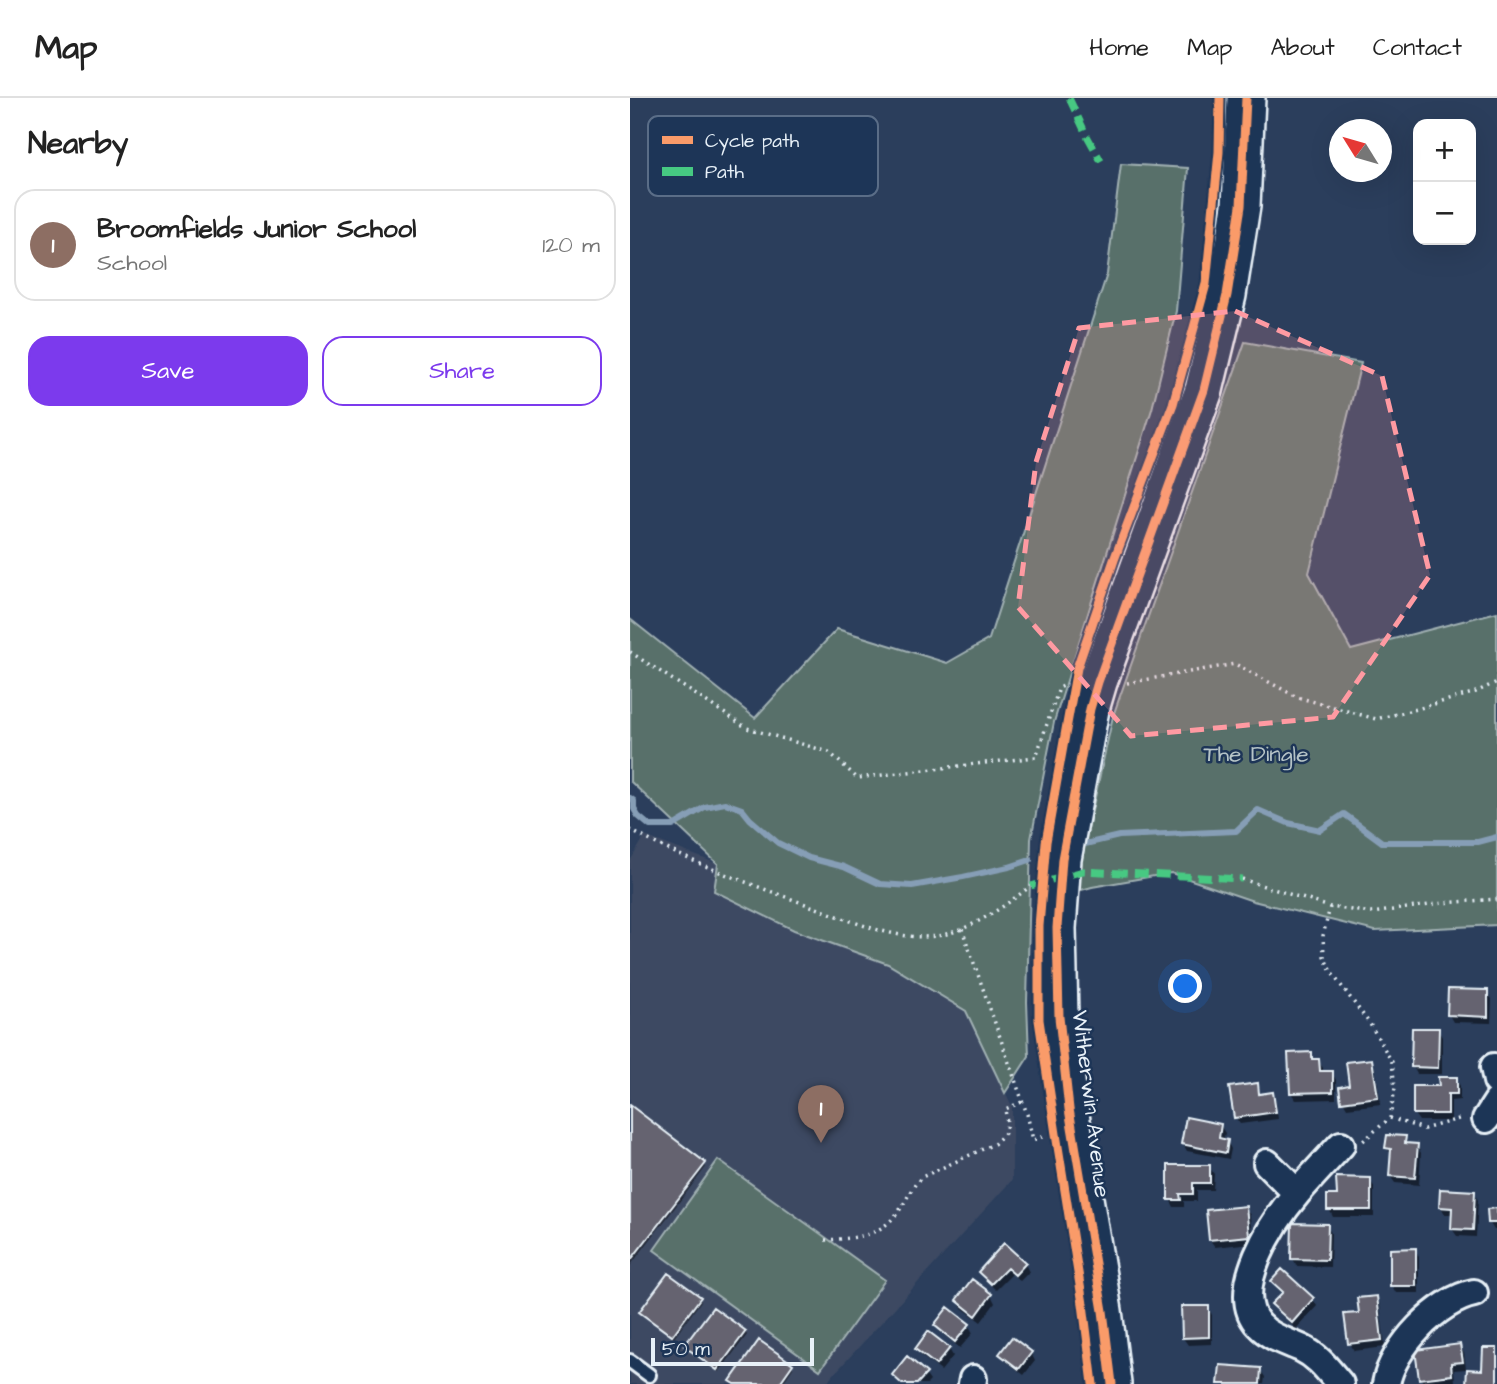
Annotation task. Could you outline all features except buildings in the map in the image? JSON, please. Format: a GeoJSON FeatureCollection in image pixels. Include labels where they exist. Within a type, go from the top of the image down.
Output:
{"type":"FeatureCollection","features":[{"type":"Feature","properties":{"kind":"street","name":"Witherwin Avenue"},"geometry":{"type":"LineString","coordinates":[[1112,1384],[1103,1311],[1069,1110],[1059,1017],[1057,928],[1062,859],[1090,709],[1082,685],[1204,390],[1227,295],[1241,206],[1246,98]]}},
{"type":"Feature","properties":{"kind":"street"},"geometry":{"type":"LineString","coordinates":[[1340,1384],[1323,1363],[1303,1349],[1272,1336],[1258,1324],[1248,1306],[1248,1288],[1261,1248],[1276,1221],[1342,1141]]}},
{"type":"Feature","properties":{"kind":"street"},"geometry":{"type":"LineString","coordinates":[[1267,1163],[1297,1193]]}},
{"type":"Feature","properties":{"kind":"street"},"geometry":{"type":"LineString","coordinates":[[1386,1384],[1387,1376],[1412,1333],[1437,1310],[1462,1295],[1480,1292]]}},
{"type":"Feature","properties":{"kind":"lane"},"geometry":{"type":"LineString","coordinates":[[630,1362],[649,1375]]}},
{"type":"Feature","properties":{"kind":"path"},"geometry":{"type":"LineString","coordinates":[[630,652],[747,729],[829,752],[857,778],[1036,757],[1059,688],[1122,684],[1235,664],[1297,697],[1376,719],[1476,692],[1497,682]]}},
{"type":"Feature","properties":{"kind":"path"},"geometry":{"type":"LineString","coordinates":[[630,830],[733,878],[887,932],[916,936],[941,935],[962,929],[993,914],[1031,886]]}},
{"type":"Feature","properties":{"kind":"path"},"geometry":{"type":"LineString","coordinates":[[1242,879],[1330,907],[1372,914],[1443,903],[1497,899]]}},
{"type":"Feature","properties":{"kind":"path"},"geometry":{"type":"LineString","coordinates":[[1330,907],[1323,936],[1324,956],[1331,972],[1370,1024],[1392,1062],[1395,1088],[1390,1118]]}},
{"type":"Feature","properties":{"kind":"path"},"geometry":{"type":"LineString","coordinates":[[962,929],[1033,1140],[1056,1134]]}},
{"type":"Feature","properties":{"kind":"path"},"geometry":{"type":"LineString","coordinates":[[825,1240],[867,1236],[878,1230],[895,1216],[916,1182],[994,1144],[1005,1133],[1007,1123],[1004,1109],[1022,1102]]}},
{"type":"Feature","properties":{"kind":"path"},"geometry":{"type":"LineString","coordinates":[[1342,1141],[1390,1118],[1424,1129],[1491,1110]]}},
{"type":"Feature","properties":{"kind":"highlighted area"},"geometry":{"type":"Polygon","coordinates":[[[1235,311],[1382,376],[1430,575],[1333,717],[1131,736],[1018,607],[1036,462],[1079,328],[1235,311]]]}},
{"type":"Feature","properties":{"kind":"shaded area"},"geometry":{"type":"Polygon","coordinates":[[[645,836],[718,864],[714,891],[794,930],[888,964],[966,1011],[1012,1106],[1012,1180],[825,1384],[630,1384],[630,861],[645,836]]]}},
{"type":"Feature","properties":{"kind":"green space"},"geometry":{"type":"Polygon","coordinates":[[[1121,164],[1188,168],[1176,311],[1152,409],[1054,722],[1031,839],[1027,1002],[1029,1056],[1005,1093],[966,1011],[888,964],[794,930],[714,891],[718,864],[630,781],[630,619],[755,718],[837,629],[947,663],[989,639],[1107,274],[1121,164]]]}},
{"type":"Feature","properties":{"kind":"green space","name":"The Dingle"},"geometry":{"type":"Polygon","coordinates":[[[1245,342],[1361,363],[1309,573],[1351,650],[1497,612],[1497,925],[1375,931],[1253,901],[1171,873],[1074,892],[1113,716],[1245,342]]]}},
{"type":"Feature","properties":{"kind":"green space"},"geometry":{"type":"Polygon","coordinates":[[[718,1160],[885,1280],[820,1370],[654,1250],[718,1160]]]}},
{"type":"Feature","properties":{"kind":"waterway"},"geometry":{"type":"LineString","coordinates":[[630,798],[634,801],[638,816],[650,826],[673,826],[705,807],[725,803],[742,809],[778,843],[809,858],[844,867],[880,884],[912,886],[1009,867],[1030,860]]}},
{"type":"Feature","properties":{"kind":"waterway"},"geometry":{"type":"LineString","coordinates":[[1085,844],[1119,836],[1236,831],[1258,810],[1288,823],[1320,830],[1344,814],[1382,842],[1478,842],[1497,837]]}},
{"type":"Feature","properties":{"kind":"marked path"},"geometry":{"type":"LineString","coordinates":[[1069,98],[1101,161]]}},
{"type":"Feature","properties":{"kind":"marked path"},"geometry":{"type":"LineString","coordinates":[[1031,886],[1083,871],[1242,879]]}},
{"type":"Feature","properties":{"kind":"cycle path"},"geometry":{"type":"LineString","coordinates":[[1093,1384],[1039,1020],[1039,926],[1046,842],[1077,668],[1114,560],[1173,404],[1206,284],[1219,152],[1220,98]]}},
{"type":"Feature","properties":{"kind":"cycle path"},"geometry":{"type":"LineString","coordinates":[[1112,1384],[1103,1311],[1069,1109],[1059,1017],[1057,928],[1062,859],[1090,709],[1204,390],[1227,295],[1241,206],[1246,98]]}},
{"type":"Feature","properties":{"kind":"place","name":"Broomfields Junior School"},"geometry":{"type":"Point","coordinates":[821,1143]}}]}
